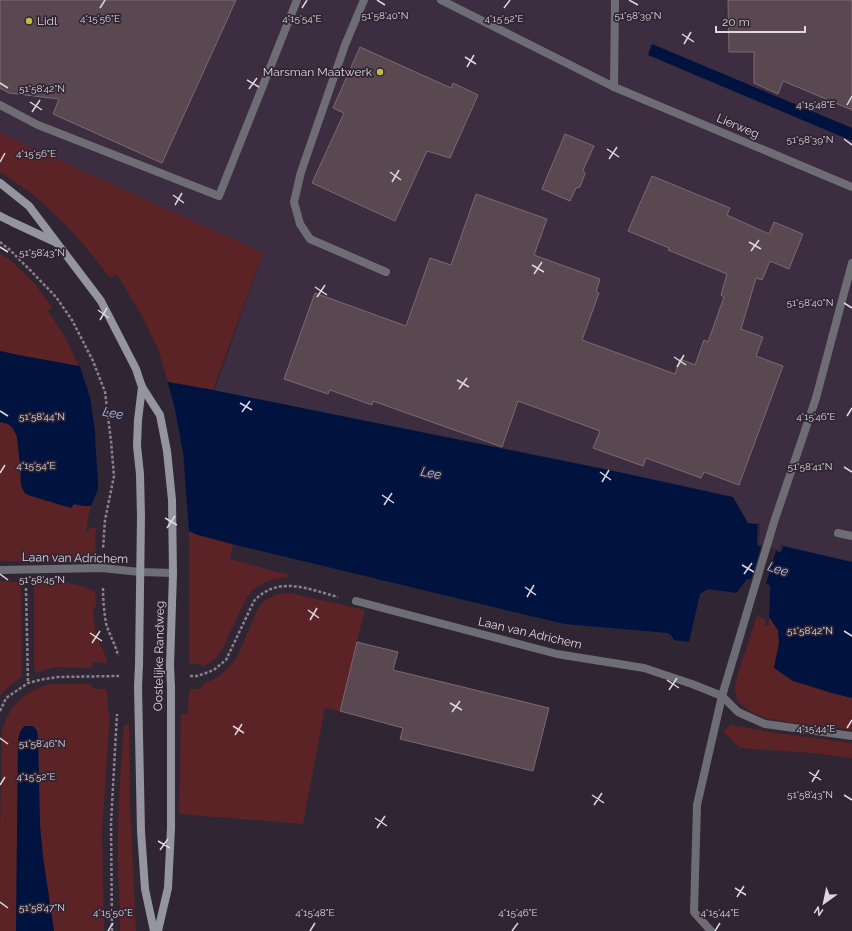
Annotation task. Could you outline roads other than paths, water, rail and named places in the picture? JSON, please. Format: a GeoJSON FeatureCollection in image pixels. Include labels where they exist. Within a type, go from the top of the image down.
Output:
{"type":"FeatureCollection","features":[{"type":"Feature","properties":{"kind":"main road","name":"Oostelijke Randweg"},"geometry":{"type":"LineString","coordinates":[[0,183],[29,206],[100,301],[136,368],[142,387],[160,415],[172,500],[173,573],[170,666],[171,828],[168,888],[158,931]]}},
{"type":"Feature","properties":{"kind":"main road","name":"Oostelijke Randweg"},"geometry":{"type":"LineString","coordinates":[[0,216],[57,242]]}},
{"type":"Feature","properties":{"kind":"main road","name":"Oostelijke Randweg"},"geometry":{"type":"LineString","coordinates":[[142,387],[137,446],[140,474],[138,686],[141,823],[145,889],[154,931]]}},
{"type":"Feature","properties":{"kind":"street"},"geometry":{"type":"LineString","coordinates":[[0,106],[38,125],[219,196],[297,0]]}},
{"type":"Feature","properties":{"kind":"street"},"geometry":{"type":"LineString","coordinates":[[364,0],[345,45],[300,172],[294,202],[300,224],[310,239],[386,272]]}},
{"type":"Feature","properties":{"kind":"street","name":"Lierweg"},"geometry":{"type":"LineString","coordinates":[[440,0],[614,87],[852,187]]}},
{"type":"Feature","properties":{"kind":"street"},"geometry":{"type":"LineString","coordinates":[[614,87],[615,0]]}},
{"type":"Feature","properties":{"kind":"street"},"geometry":{"type":"LineString","coordinates":[[711,931],[694,912],[698,805],[722,696],[774,522],[816,398],[852,263]]}},
{"type":"Feature","properties":{"kind":"street"},"geometry":{"type":"LineString","coordinates":[[838,533],[852,536]]}},
{"type":"Feature","properties":{"kind":"street","name":"Laan van Adrichem"},"geometry":{"type":"LineString","coordinates":[[0,570],[102,568],[140,572],[173,573]]}},
{"type":"Feature","properties":{"kind":"street","name":"Laan van Adrichem"},"geometry":{"type":"LineString","coordinates":[[356,601],[557,654],[644,668],[722,696],[738,712],[765,724],[852,736]]}},
{"type":"Feature","properties":{"kind":"water"},"geometry":{"type":"Polygon","coordinates":[[[652,44],[852,128],[852,141],[648,55],[652,44]]]}},
{"type":"Feature","properties":{"kind":"water","name":"Lee"},"geometry":{"type":"Polygon","coordinates":[[[0,351],[213,390],[614,471],[733,497],[748,523],[758,524],[757,545],[781,552],[783,546],[852,562],[852,698],[793,681],[774,668],[779,643],[778,630],[769,617],[770,586],[747,579],[737,593],[708,589],[700,594],[689,642],[674,640],[668,633],[564,624],[198,535],[189,531],[183,450],[95,436],[98,489],[91,506],[74,504],[71,508],[28,495],[24,492],[21,485],[17,437],[13,428],[8,424],[0,422],[0,351]]]}},
{"type":"Feature","properties":{"kind":"water"},"geometry":{"type":"Polygon","coordinates":[[[25,726],[33,726],[37,731],[40,826],[54,931],[16,931],[18,741],[19,734],[25,726]]]}},
{"type":"Feature","properties":{"kind":"place","name":"Lidl"},"geometry":{"type":"Point","coordinates":[29,21]}},
{"type":"Feature","properties":{"kind":"place","name":"Marsman Maatwerk"},"geometry":{"type":"Point","coordinates":[380,72]}}]}
